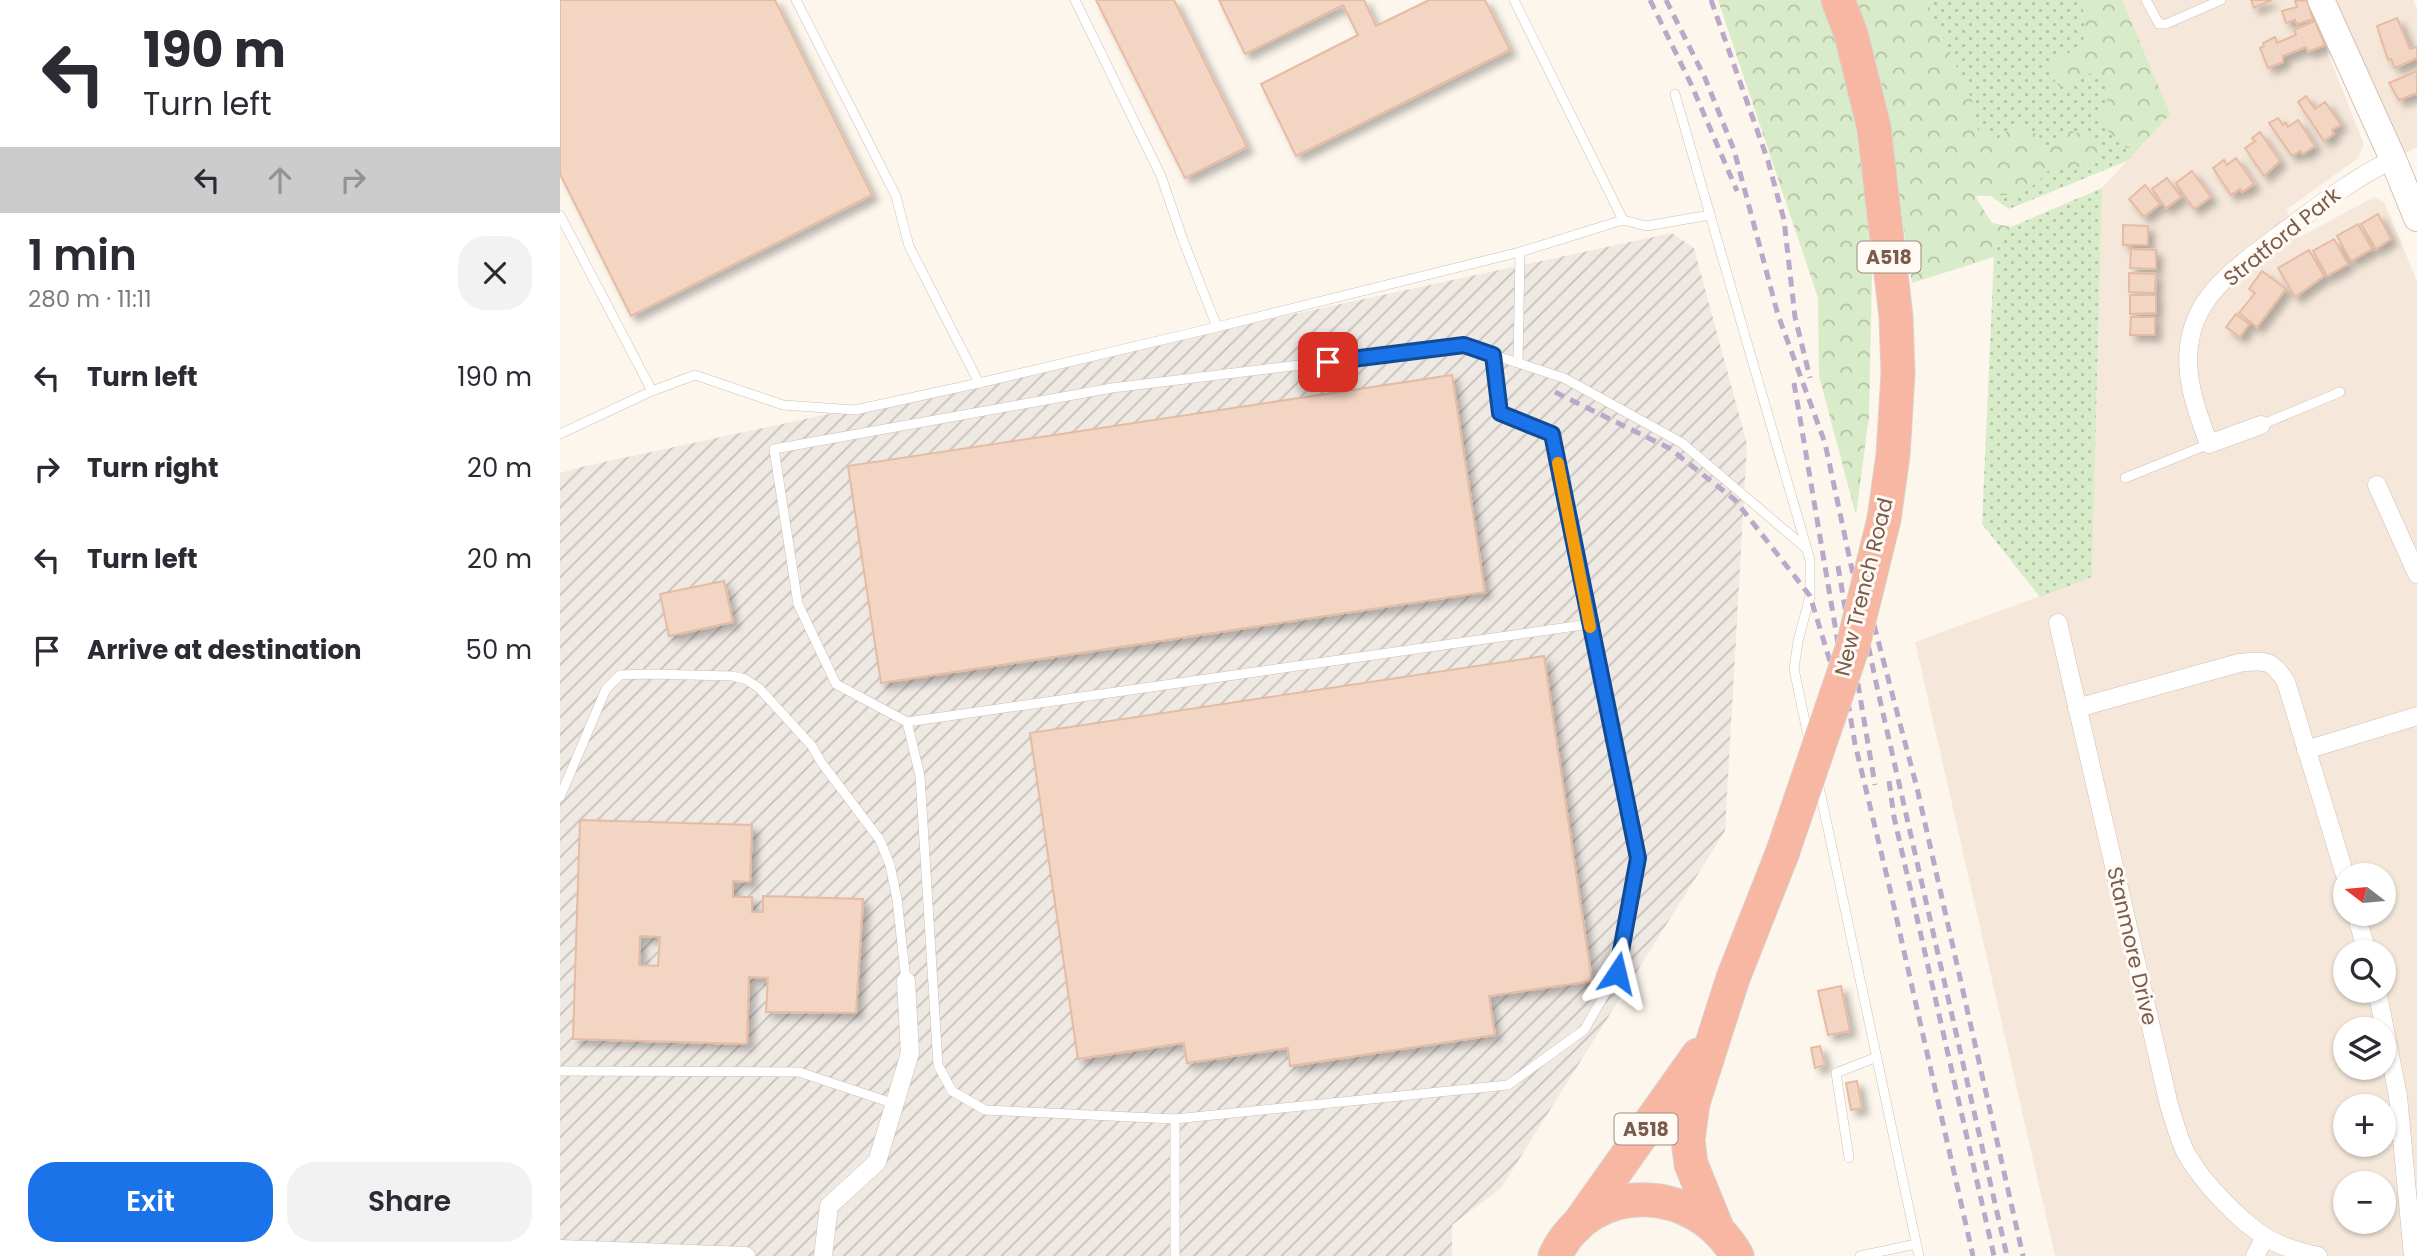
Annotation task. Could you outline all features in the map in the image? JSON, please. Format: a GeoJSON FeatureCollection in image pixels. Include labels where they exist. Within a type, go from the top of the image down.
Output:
{"type":"FeatureCollection","features":[{"type":"Feature","properties":{"kind":"highway","name":"New Trench Road"},"geometry":{"type":"LineString","coordinates":[[1733,1246],[1691,1164],[1688,1140],[1693,1103],[1714,1032],[1782,854],[1852,649],[1884,519],[1893,455],[1896,317],[1874,128],[1851,34],[1838,0]]}},
{"type":"Feature","properties":{"kind":"highway","name":"New Trench Road"},"geometry":{"type":"LineString","coordinates":[[1559,1245],[1714,1032]]}},
{"type":"Feature","properties":{"kind":"highway"},"geometry":{"type":"LineString","coordinates":[[1559,1245],[1594,1213],[1621,1202],[1657,1199],[1695,1212],[1733,1246]]}},
{"type":"Feature","properties":{"kind":"street"},"geometry":{"type":"LineString","coordinates":[[2321,0],[2393,159],[2409,184],[2417,218]]}},
{"type":"Feature","properties":{"kind":"street","name":"Stratford Park"},"geometry":{"type":"LineString","coordinates":[[2209,444],[2198,416],[2188,375],[2191,335],[2205,302],[2230,275],[2325,201],[2361,175],[2393,159]]}},
{"type":"Feature","properties":{"kind":"street"},"geometry":{"type":"LineString","coordinates":[[2209,444],[2261,425]]}},
{"type":"Feature","properties":{"kind":"street"},"geometry":{"type":"LineString","coordinates":[[2377,485],[2417,574]]}},
{"type":"Feature","properties":{"kind":"street","name":"Stanmore Drive"},"geometry":{"type":"LineString","coordinates":[[2058,623],[2169,1104],[2184,1149],[2220,1199],[2265,1237],[2292,1250],[2318,1256]]}},
{"type":"Feature","properties":{"kind":"street"},"geometry":{"type":"LineString","coordinates":[[2077,708],[2239,663],[2263,660],[2277,667],[2286,682],[2341,863]]}},
{"type":"Feature","properties":{"kind":"street"},"geometry":{"type":"LineString","coordinates":[[2306,750],[2417,716]]}},
{"type":"Feature","properties":{"kind":"street"},"geometry":{"type":"LineString","coordinates":[[824,1256],[829,1206],[877,1162],[911,1053],[906,981]]}},
{"type":"Feature","properties":{"kind":"street"},"geometry":{"type":"LineString","coordinates":[[2380,1003],[2398,1096],[2413,1256]]}},
{"type":"Feature","properties":{"kind":"street"},"geometry":{"type":"LineString","coordinates":[[2255,1256],[2265,1237]]}},
{"type":"Feature","properties":{"kind":"street"},"geometry":{"type":"LineString","coordinates":[[560,1249],[746,1256]]}},
{"type":"Feature","properties":{"kind":"lane"},"geometry":{"type":"LineString","coordinates":[[796,0],[896,196],[909,246],[979,383]]}},
{"type":"Feature","properties":{"kind":"lane"},"geometry":{"type":"LineString","coordinates":[[1075,0],[1161,176],[1217,327]]}},
{"type":"Feature","properties":{"kind":"lane"},"geometry":{"type":"LineString","coordinates":[[1514,0],[1623,220]]}},
{"type":"Feature","properties":{"kind":"lane"},"geometry":{"type":"LineString","coordinates":[[2146,0],[2159,24],[2166,24],[2221,0]]}},
{"type":"Feature","properties":{"kind":"lane"},"geometry":{"type":"LineString","coordinates":[[1675,94],[1810,560],[1810,596],[1794,669],[1919,1256]]}},
{"type":"Feature","properties":{"kind":"lane"},"geometry":{"type":"LineString","coordinates":[[560,215],[652,391]]}},
{"type":"Feature","properties":{"kind":"lane"},"geometry":{"type":"LineString","coordinates":[[560,434],[652,391],[695,375],[783,405],[855,410],[1217,327],[1520,252],[1623,220],[1646,226],[1710,215]]}},
{"type":"Feature","properties":{"kind":"lane"},"geometry":{"type":"LineString","coordinates":[[1518,363],[1520,252]]}},
{"type":"Feature","properties":{"kind":"lane"},"geometry":{"type":"LineString","coordinates":[[1590,624],[907,722],[836,684],[798,604],[774,449],[1112,388],[1464,345],[1564,378],[1682,443],[1807,549]]}},
{"type":"Feature","properties":{"kind":"lane"},"geometry":{"type":"LineString","coordinates":[[907,722],[920,776],[938,1065],[952,1091],[985,1110],[1175,1119],[1508,1085],[1584,1030],[1617,973],[1638,858],[1552,434],[1500,413],[1493,355]]}},
{"type":"Feature","properties":{"kind":"lane"},"geometry":{"type":"LineString","coordinates":[[2261,425],[2340,392]]}},
{"type":"Feature","properties":{"kind":"lane"},"geometry":{"type":"LineString","coordinates":[[2125,478],[2209,444]]}},
{"type":"Feature","properties":{"kind":"lane"},"geometry":{"type":"LineString","coordinates":[[560,797],[606,689],[620,675],[677,674],[745,679],[759,688],[812,746],[880,841],[890,865],[897,899],[906,981]]}},
{"type":"Feature","properties":{"kind":"lane"},"geometry":{"type":"LineString","coordinates":[[1849,1158],[1836,1073],[1877,1057]]}},
{"type":"Feature","properties":{"kind":"lane"},"geometry":{"type":"LineString","coordinates":[[560,1071],[799,1072],[895,1104]]}},
{"type":"Feature","properties":{"kind":"lane"},"geometry":{"type":"LineString","coordinates":[[1175,1119],[1175,1256]]}},
{"type":"Feature","properties":{"kind":"lane"},"geometry":{"type":"LineString","coordinates":[[1860,1256],[1916,1244]]}},
{"type":"Feature","properties":{"kind":"shaded area"},"geometry":{"type":"Polygon","coordinates":[[[2122,0],[2413,0],[2417,9],[2417,147],[2402,155],[2344,25],[2321,35],[2364,145],[2357,159],[2286,210],[2300,237],[2374,197],[2384,202],[2417,281],[2417,1256],[2055,1256],[1915,642],[2092,577],[2102,188],[2170,114],[2122,0]]]}},
{"type":"Feature","properties":{"kind":"shaded area"},"geometry":{"type":"Polygon","coordinates":[[[1672,233],[1694,248],[1747,444],[1725,831],[1501,1188],[1452,1225],[1452,1256],[560,1256],[560,473],[1672,233]]]}},
{"type":"Feature","properties":{"kind":"green space"},"geometry":{"type":"Polygon","coordinates":[[[1718,0],[1823,0],[1832,22],[1858,117],[1872,272],[1869,416],[1856,515],[1819,376],[1818,298],[1718,0]]]}},
{"type":"Feature","properties":{"kind":"green space"},"geometry":{"type":"Polygon","coordinates":[[[1857,0],[1926,0],[1972,100],[1979,135],[1993,133],[1997,139],[2014,126],[2037,134],[2049,149],[2068,130],[2091,137],[2104,153],[2080,167],[2052,166],[2043,177],[2018,193],[1975,196],[1992,223],[2011,227],[1999,242],[1994,257],[1912,283],[1884,101],[1857,0]]]}},
{"type":"Feature","properties":{"kind":"green space"},"geometry":{"type":"Polygon","coordinates":[[[1914,0],[2122,0],[2170,114],[2127,161],[2009,209],[1967,179],[1914,0]]]}},
{"type":"Feature","properties":{"kind":"green space"},"geometry":{"type":"Polygon","coordinates":[[[2081,0],[2122,0],[2170,114],[2141,146],[2126,148],[2103,126],[2099,113],[2107,105],[2107,86],[2102,69],[2059,86],[2051,76],[2051,64],[2080,46],[2087,31],[2081,0]]]}},
{"type":"Feature","properties":{"kind":"green space"},"geometry":{"type":"Polygon","coordinates":[[[2102,188],[2092,577],[2040,597],[1982,524],[1994,257],[1999,242],[2011,227],[2102,188]]]}},
{"type":"Feature","properties":{"kind":"building"},"geometry":{"type":"Polygon","coordinates":[[[560,0],[775,0],[872,195],[631,316],[560,174],[560,0]]]}},
{"type":"Feature","properties":{"kind":"building"},"geometry":{"type":"Polygon","coordinates":[[[1096,0],[1174,0],[1247,147],[1185,178],[1096,0]]]}},
{"type":"Feature","properties":{"kind":"building"},"geometry":{"type":"Polygon","coordinates":[[[1219,0],[1364,0],[1376,26],[1429,0],[1485,0],[1510,50],[1296,156],[1261,84],[1358,35],[1343,5],[1245,54],[1219,0]]]}},
{"type":"Feature","properties":{"kind":"building"},"geometry":{"type":"Polygon","coordinates":[[[2251,0],[2272,0],[2254,8],[2251,0]]]}},
{"type":"Feature","properties":{"kind":"building"},"geometry":{"type":"Polygon","coordinates":[[[2307,0],[2313,19],[2297,24],[2295,20],[2286,23],[2282,11],[2297,7],[2295,1],[2307,0]]]}},
{"type":"Feature","properties":{"kind":"building"},"geometry":{"type":"Polygon","coordinates":[[[2397,18],[2410,49],[2417,47],[2417,58],[2395,68],[2391,59],[2388,60],[2377,26],[2397,18]]]}},
{"type":"Feature","properties":{"kind":"building"},"geometry":{"type":"Polygon","coordinates":[[[2315,21],[2325,45],[2308,52],[2306,47],[2283,56],[2283,62],[2268,68],[2260,48],[2264,46],[2263,43],[2275,37],[2277,43],[2296,35],[2294,30],[2315,21]]]}},
{"type":"Feature","properties":{"kind":"building"},"geometry":{"type":"Polygon","coordinates":[[[2417,71],[2417,93],[2399,100],[2389,83],[2417,71]]]}},
{"type":"Feature","properties":{"kind":"building"},"geometry":{"type":"Polygon","coordinates":[[[2306,96],[2315,109],[2325,102],[2341,125],[2332,130],[2334,134],[2324,141],[2298,102],[2306,96]]]}},
{"type":"Feature","properties":{"kind":"building"},"geometry":{"type":"Polygon","coordinates":[[[2278,118],[2288,127],[2298,120],[2315,146],[2303,154],[2300,151],[2292,156],[2269,123],[2278,118]]]}},
{"type":"Feature","properties":{"kind":"building"},"geometry":{"type":"Polygon","coordinates":[[[2260,132],[2280,161],[2264,176],[2245,148],[2255,141],[2252,138],[2260,132]]]}},
{"type":"Feature","properties":{"kind":"building"},"geometry":{"type":"Polygon","coordinates":[[[2236,158],[2254,184],[2231,195],[2213,168],[2224,160],[2227,165],[2236,158]]]}},
{"type":"Feature","properties":{"kind":"building"},"geometry":{"type":"Polygon","coordinates":[[[2192,171],[2211,197],[2194,209],[2176,183],[2192,171]]]}},
{"type":"Feature","properties":{"kind":"building"},"geometry":{"type":"Polygon","coordinates":[[[2167,178],[2181,197],[2166,208],[2152,189],[2167,178]]]}},
{"type":"Feature","properties":{"kind":"building"},"geometry":{"type":"Polygon","coordinates":[[[2145,185],[2160,204],[2144,217],[2129,199],[2145,185]]]}},
{"type":"Feature","properties":{"kind":"building"},"geometry":{"type":"Polygon","coordinates":[[[2378,214],[2391,239],[2376,249],[2361,224],[2378,214]]]}},
{"type":"Feature","properties":{"kind":"building"},"geometry":{"type":"Polygon","coordinates":[[[2358,224],[2372,249],[2351,261],[2337,236],[2358,224]]]}},
{"type":"Feature","properties":{"kind":"building"},"geometry":{"type":"Polygon","coordinates":[[[2123,225],[2148,226],[2148,245],[2123,245],[2123,225]]]}},
{"type":"Feature","properties":{"kind":"building"},"geometry":{"type":"Polygon","coordinates":[[[2334,239],[2348,264],[2327,276],[2313,251],[2334,239]]]}},
{"type":"Feature","properties":{"kind":"building"},"geometry":{"type":"Polygon","coordinates":[[[2131,249],[2156,250],[2156,269],[2130,268],[2131,249]]]}},
{"type":"Feature","properties":{"kind":"building"},"geometry":{"type":"Polygon","coordinates":[[[2309,250],[2324,276],[2295,297],[2278,268],[2309,250]]]}},
{"type":"Feature","properties":{"kind":"building"},"geometry":{"type":"Polygon","coordinates":[[[2262,271],[2286,289],[2257,327],[2239,313],[2255,293],[2249,289],[2262,271]]]}},
{"type":"Feature","properties":{"kind":"building"},"geometry":{"type":"Polygon","coordinates":[[[2129,273],[2156,274],[2155,293],[2129,292],[2129,273]]]}},
{"type":"Feature","properties":{"kind":"building"},"geometry":{"type":"Polygon","coordinates":[[[2130,295],[2156,295],[2156,313],[2130,314],[2130,295]]]}},
{"type":"Feature","properties":{"kind":"building"},"geometry":{"type":"Polygon","coordinates":[[[2236,314],[2249,324],[2240,337],[2226,327],[2236,314]]]}},
{"type":"Feature","properties":{"kind":"building"},"geometry":{"type":"Polygon","coordinates":[[[2131,317],[2155,317],[2155,335],[2130,335],[2131,317]]]}},
{"type":"Feature","properties":{"kind":"building"},"geometry":{"type":"Polygon","coordinates":[[[1452,375],[1485,592],[881,683],[848,466],[1452,375]]]}},
{"type":"Feature","properties":{"kind":"building"},"geometry":{"type":"Polygon","coordinates":[[[724,581],[733,622],[669,636],[660,594],[724,581]]]}},
{"type":"Feature","properties":{"kind":"building"},"geometry":{"type":"Polygon","coordinates":[[[1544,656],[1592,981],[1489,996],[1495,1035],[1290,1066],[1288,1048],[1187,1063],[1184,1043],[1078,1059],[1030,733],[1544,656]]]}},
{"type":"Feature","properties":{"kind":"building"},"geometry":{"type":"Polygon","coordinates":[[[580,820],[752,825],[750,882],[733,881],[733,897],[752,897],[752,912],[763,912],[763,896],[863,899],[856,1013],[766,1012],[768,978],[749,977],[747,1044],[573,1039],[580,820]],[[640,936],[639,965],[658,966],[660,937],[640,936]]]}},
{"type":"Feature","properties":{"kind":"building"},"geometry":{"type":"Polygon","coordinates":[[[1841,986],[1850,1031],[1828,1035],[1818,991],[1841,986]]]}},
{"type":"Feature","properties":{"kind":"building"},"geometry":{"type":"Polygon","coordinates":[[[1820,1046],[1825,1065],[1815,1068],[1811,1048],[1820,1046]]]}},
{"type":"Feature","properties":{"kind":"building"},"geometry":{"type":"Polygon","coordinates":[[[1857,1081],[1862,1108],[1851,1110],[1846,1083],[1857,1081]]]}},
{"type":"Feature","properties":{"kind":"railway"},"geometry":{"type":"LineString","coordinates":[[1650,0],[1691,84],[1737,191]]}},
{"type":"Feature","properties":{"kind":"railway"},"geometry":{"type":"LineString","coordinates":[[1666,0],[1705,78],[1734,150],[1778,315],[1825,443],[1877,687],[2007,1256]]}},
{"type":"Feature","properties":{"kind":"railway"},"geometry":{"type":"LineString","coordinates":[[1711,0],[1768,161],[1784,220],[1795,317],[1810,378]]}},
{"type":"Feature","properties":{"kind":"railway"},"geometry":{"type":"LineString","coordinates":[[1794,383],[1855,744],[1973,1256]]}},
{"type":"Feature","properties":{"kind":"railway"},"geometry":{"type":"LineString","coordinates":[[1555,392],[1669,448],[1735,500],[1810,596],[1837,684]]}},
{"type":"Feature","properties":{"kind":"railway"},"geometry":{"type":"LineString","coordinates":[[1838,566],[1875,785]]}},
{"type":"Feature","properties":{"kind":"railway"},"geometry":{"type":"LineString","coordinates":[[1874,625],[1917,788],[2023,1256]]}},
{"type":"Feature","properties":{"kind":"railway"},"geometry":{"type":"LineString","coordinates":[[1889,781],[1894,817],[1994,1256]]}},
{"type":"Feature","properties":{"kind":"slow traffic"},"geometry":{"type":"LineString","coordinates":[[1558,463],[1590,627]]}},
{"type":"Feature","properties":{"kind":"route"},"geometry":{"type":"LineString","coordinates":[[1328,362],[1464,345],[1493,355],[1500,413],[1552,434],[1638,858],[1617,973]]}}]}
